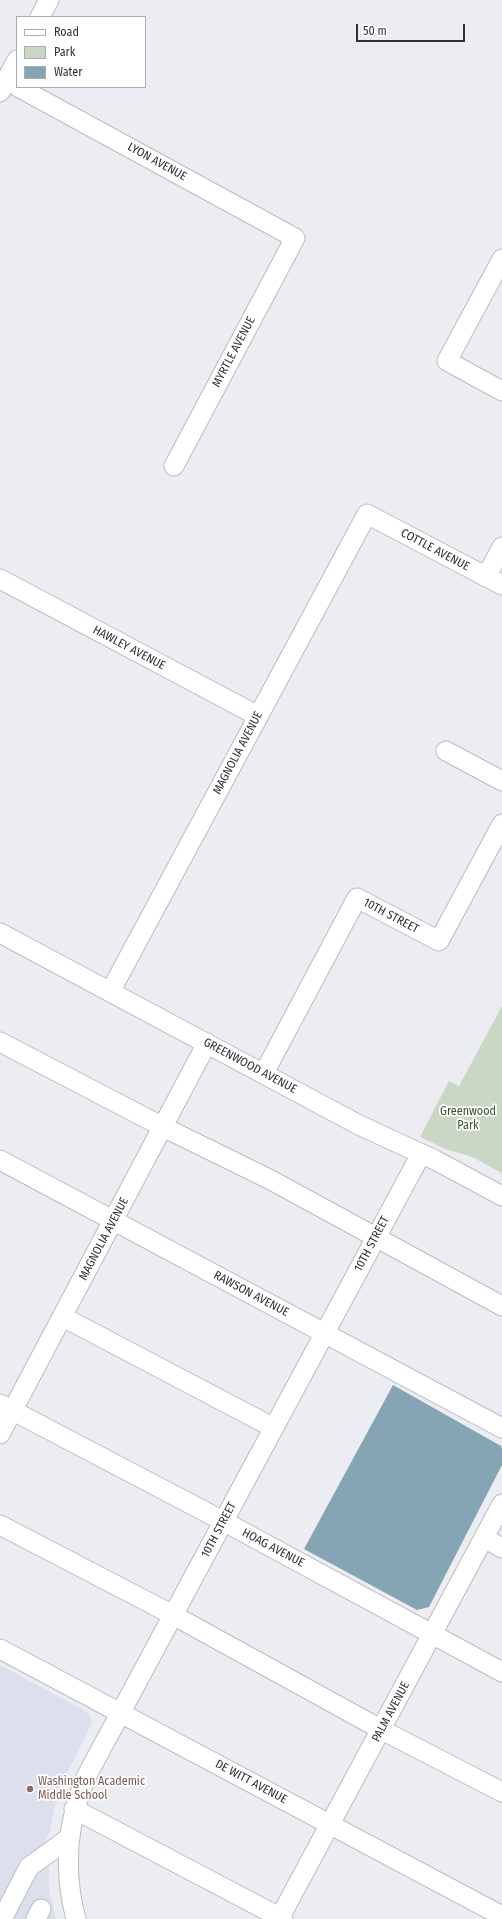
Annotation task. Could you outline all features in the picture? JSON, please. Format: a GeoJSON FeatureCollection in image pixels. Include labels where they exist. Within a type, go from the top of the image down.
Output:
{"type":"FeatureCollection","features":[{"type":"Feature","properties":{"kind":"street"},"geometry":{"type":"LineString","coordinates":[[41,16],[49,0]]}},
{"type":"Feature","properties":{"kind":"street"},"geometry":{"type":"LineString","coordinates":[[10,86],[16,64]]}},
{"type":"Feature","properties":{"kind":"street","name":"LYON AVENUE"},"geometry":{"type":"LineString","coordinates":[[10,86],[295,238]]}},
{"type":"Feature","properties":{"kind":"street","name":"MYRTLE AVENUE"},"geometry":{"type":"LineString","coordinates":[[174,466],[295,238]]}},
{"type":"Feature","properties":{"kind":"street"},"geometry":{"type":"LineString","coordinates":[[502,259],[447,361],[502,391]]}},
{"type":"Feature","properties":{"kind":"street","name":"COTTLE AVENUE"},"geometry":{"type":"LineString","coordinates":[[367,514],[494,581]]}},
{"type":"Feature","properties":{"kind":"street","name":"MAGNOLIA AVENUE"},"geometry":{"type":"LineString","coordinates":[[110,992],[367,514]]}},
{"type":"Feature","properties":{"kind":"street"},"geometry":{"type":"LineString","coordinates":[[494,581],[502,547]]}},
{"type":"Feature","properties":{"kind":"street","name":"HAWLEY AVENUE"},"geometry":{"type":"LineString","coordinates":[[0,579],[258,716]]}},
{"type":"Feature","properties":{"kind":"street"},"geometry":{"type":"LineString","coordinates":[[446,751],[502,781]]}},
{"type":"Feature","properties":{"kind":"street","name":"10TH STREET"},"geometry":{"type":"LineString","coordinates":[[264,1073],[357,898],[439,941],[502,824]]}},
{"type":"Feature","properties":{"kind":"street","name":"GREENWOOD AVENUE"},"geometry":{"type":"LineString","coordinates":[[0,933],[359,1125],[421,1154],[502,1196]]}},
{"type":"Feature","properties":{"kind":"street"},"geometry":{"type":"LineString","coordinates":[[0,1042],[163,1127],[271,1180],[502,1306]]}},
{"type":"Feature","properties":{"kind":"street","name":"MAGNOLIA AVENUE"},"geometry":{"type":"LineString","coordinates":[[0,1434],[6,1408],[63,1317],[207,1043]]}},
{"type":"Feature","properties":{"kind":"street","name":"10TH STREET"},"geometry":{"type":"LineString","coordinates":[[76,1919],[69,1887],[69,1838],[74,1809],[86,1777],[421,1154]]}},
{"type":"Feature","properties":{"kind":"street","name":"RAWSON AVENUE"},"geometry":{"type":"LineString","coordinates":[[0,1160],[502,1428]]}},
{"type":"Feature","properties":{"kind":"street"},"geometry":{"type":"LineString","coordinates":[[63,1317],[274,1428]]}},
{"type":"Feature","properties":{"kind":"street","name":"HOAG AVENUE"},"geometry":{"type":"LineString","coordinates":[[6,1408],[223,1521],[502,1672]]}},
{"type":"Feature","properties":{"kind":"street","name":"PALM AVENUE"},"geometry":{"type":"LineString","coordinates":[[281,1919],[330,1824],[382,1730],[502,1504]]}},
{"type":"Feature","properties":{"kind":"street"},"geometry":{"type":"LineString","coordinates":[[0,1525],[173,1615],[382,1730],[502,1792]]}},
{"type":"Feature","properties":{"kind":"street"},"geometry":{"type":"LineString","coordinates":[[484,1538],[502,1548]]}},
{"type":"Feature","properties":{"kind":"street","name":"DE WITT AVENUE"},"geometry":{"type":"LineString","coordinates":[[0,1648],[502,1916]]}},
{"type":"Feature","properties":{"kind":"street"},"geometry":{"type":"LineString","coordinates":[[74,1809],[281,1919]]}},
{"type":"Feature","properties":{"kind":"street"},"geometry":{"type":"LineString","coordinates":[[2,1919],[29,1866],[69,1838]]}},
{"type":"Feature","properties":{"kind":"shaded area","name":"Washington Academic Middle School"},"geometry":{"type":"Polygon","coordinates":[[[0,1665],[89,1713],[92,1723],[66,1775],[55,1804],[50,1831],[46,1839],[45,1859],[49,1862],[49,1890],[56,1919],[0,1919],[0,1665]]]}},
{"type":"Feature","properties":{"kind":"green space","name":"Greenwood Park"},"geometry":{"type":"Polygon","coordinates":[[[502,1006],[502,1173],[470,1156],[448,1150],[420,1137],[449,1081],[459,1086],[502,1006]]]}},
{"type":"Feature","properties":{"kind":"water"},"geometry":{"type":"Polygon","coordinates":[[[393,1385],[501,1446],[502,1449],[502,1465],[429,1607],[417,1610],[304,1549],[393,1385]]]}},
{"type":"Feature","properties":{"kind":"place","name":"Washington Academic Middle School"},"geometry":{"type":"Point","coordinates":[30,1789]}}]}
